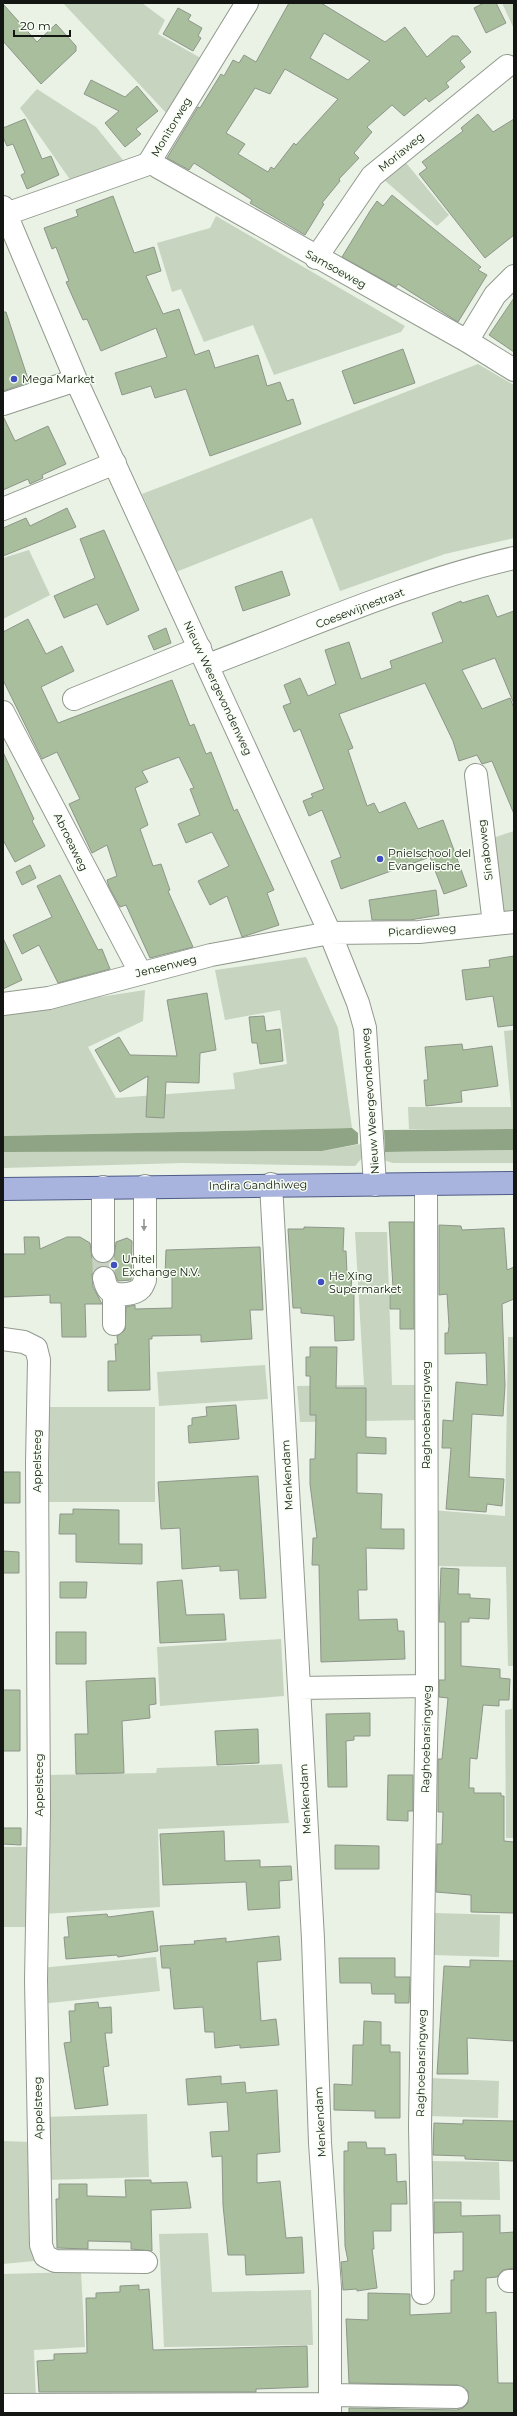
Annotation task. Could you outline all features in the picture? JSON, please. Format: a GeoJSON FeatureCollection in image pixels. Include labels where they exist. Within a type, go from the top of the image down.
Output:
{"type":"FeatureCollection","features":[{"type":"Feature","properties":{"kind":"main road","name":"Indira Gandhiweg"},"geometry":{"type":"LineString","coordinates":[[3,1189],[271,1184],[375,1175],[426,1184],[511,1188]]}},
{"type":"Feature","properties":{"kind":"street","name":"Monitorweg"},"geometry":{"type":"LineString","coordinates":[[5,210],[148,164],[247,3]]}},
{"type":"Feature","properties":{"kind":"street","name":"Moriaweg"},"geometry":{"type":"LineString","coordinates":[[316,258],[372,176],[507,66]]}},
{"type":"Feature","properties":{"kind":"street","name":"Samsoeweg"},"geometry":{"type":"LineString","coordinates":[[158,167],[316,258],[467,341],[514,370]]}},
{"type":"Feature","properties":{"kind":"street","name":"Nieuw Weergevondenweg"},"geometry":{"type":"LineString","coordinates":[[5,210],[76,380],[330,933],[358,1003],[366,1028],[375,1175]]}},
{"type":"Feature","properties":{"kind":"street"},"geometry":{"type":"LineString","coordinates":[[467,341],[488,306],[514,276]]}},
{"type":"Feature","properties":{"kind":"street"},"geometry":{"type":"LineString","coordinates":[[3,404],[76,380]]}},
{"type":"Feature","properties":{"kind":"street"},"geometry":{"type":"LineString","coordinates":[[3,509],[115,463]]}},
{"type":"Feature","properties":{"kind":"street","name":"Coesewijnestraat"},"geometry":{"type":"LineString","coordinates":[[74,699],[480,566],[514,558]]}},
{"type":"Feature","properties":{"kind":"street","name":"Abroeaweg"},"geometry":{"type":"LineString","coordinates":[[3,712],[140,972]]}},
{"type":"Feature","properties":{"kind":"street","name":"Sinaboweg"},"geometry":{"type":"LineString","coordinates":[[476,775],[504,923]]}},
{"type":"Feature","properties":{"kind":"street","name":"Picardieweg"},"geometry":{"type":"LineString","coordinates":[[330,933],[419,932],[504,923]]}},
{"type":"Feature","properties":{"kind":"street","name":"Jensenweg"},"geometry":{"type":"LineString","coordinates":[[3,1004],[49,998],[140,972],[211,955],[330,933]]}},
{"type":"Feature","properties":{"kind":"street","name":"Menkendam"},"geometry":{"type":"LineString","coordinates":[[271,1184],[313,1939],[320,2143],[330,2288],[330,2404]]}},
{"type":"Feature","properties":{"kind":"street","name":"Raghoebarsingweg"},"geometry":{"type":"LineString","coordinates":[[423,2293],[420,2126],[427,1686],[426,1184]]}},
{"type":"Feature","properties":{"kind":"street"},"geometry":{"type":"LineString","coordinates":[[114,1324],[109,1286],[132,1294],[141,1288],[145,1280],[145,1186]]}},
{"type":"Feature","properties":{"kind":"street"},"geometry":{"type":"LineString","coordinates":[[104,1187],[104,1251]]}},
{"type":"Feature","properties":{"kind":"street","name":"Appelsteeg"},"geometry":{"type":"LineString","coordinates":[[3,1339],[24,1342],[36,1348],[39,1360],[36,1462],[39,1774],[36,1980],[42,2245],[45,2256],[55,2261],[146,2262]]}},
{"type":"Feature","properties":{"kind":"street"},"geometry":{"type":"LineString","coordinates":[[299,1688],[427,1686]]}},
{"type":"Feature","properties":{"kind":"street"},"geometry":{"type":"LineString","coordinates":[[3,2405],[330,2404],[457,2397]]}},
{"type":"Feature","properties":{"kind":"shaded area"},"geometry":{"type":"Polygon","coordinates":[[[63,3],[142,3],[165,20],[158,34],[206,61],[170,117],[63,3]]]}},
{"type":"Feature","properties":{"kind":"shaded area"},"geometry":{"type":"Polygon","coordinates":[[[502,3],[514,3],[514,29],[502,3]]]}},
{"type":"Feature","properties":{"kind":"shaded area"},"geometry":{"type":"Polygon","coordinates":[[[37,89],[96,127],[131,170],[78,191],[20,108],[37,89]]]}},
{"type":"Feature","properties":{"kind":"shaded area"},"geometry":{"type":"Polygon","coordinates":[[[402,158],[449,215],[437,226],[382,178],[402,158]]]}},
{"type":"Feature","properties":{"kind":"shaded area"},"geometry":{"type":"Polygon","coordinates":[[[216,216],[405,326],[401,332],[274,375],[253,325],[204,342],[181,289],[172,292],[157,243],[210,228],[216,216]]]}},
{"type":"Feature","properties":{"kind":"shaded area"},"geometry":{"type":"Polygon","coordinates":[[[478,364],[514,385],[514,538],[445,554],[340,591],[312,518],[176,572],[142,494],[478,364]]]}},
{"type":"Feature","properties":{"kind":"shaded area"},"geometry":{"type":"Polygon","coordinates":[[[29,550],[50,595],[3,619],[3,558],[29,550]]]}},
{"type":"Feature","properties":{"kind":"shaded area"},"geometry":{"type":"Polygon","coordinates":[[[514,831],[514,927],[504,926],[490,839],[514,831]]]}},
{"type":"Feature","properties":{"kind":"shaded area"},"geometry":{"type":"Polygon","coordinates":[[[306,957],[338,1028],[352,1128],[3,1136],[3,1012],[145,990],[143,1021],[88,1047],[116,1098],[235,1089],[233,1073],[287,1064],[280,1010],[225,1020],[215,970],[306,957]]]}},
{"type":"Feature","properties":{"kind":"shaded area"},"geometry":{"type":"Polygon","coordinates":[[[514,1030],[514,1129],[409,1129],[408,1107],[511,1107],[504,1031],[514,1030]]]}},
{"type":"Feature","properties":{"kind":"shaded area"},"geometry":{"type":"Polygon","coordinates":[[[352,1128],[358,1133],[358,1144],[322,1151],[3,1152],[3,1136],[352,1128]]]}},
{"type":"Feature","properties":{"kind":"shaded area"},"geometry":{"type":"Polygon","coordinates":[[[514,1129],[514,1150],[385,1152],[384,1130],[514,1129]]]}},
{"type":"Feature","properties":{"kind":"shaded area"},"geometry":{"type":"Polygon","coordinates":[[[361,1144],[362,1158],[355,1166],[183,1163],[3,1168],[3,1152],[322,1151],[361,1144]]]}},
{"type":"Feature","properties":{"kind":"shaded area"},"geometry":{"type":"Polygon","coordinates":[[[514,1150],[514,1163],[393,1163],[383,1160],[385,1152],[514,1150]]]}},
{"type":"Feature","properties":{"kind":"shaded area"},"geometry":{"type":"Polygon","coordinates":[[[355,1232],[387,1232],[392,1385],[420,1385],[421,1420],[300,1422],[297,1386],[364,1385],[355,1232]]]}},
{"type":"Feature","properties":{"kind":"shaded area"},"geometry":{"type":"Polygon","coordinates":[[[508,1337],[514,1337],[514,1838],[506,1838],[505,1710],[512,1709],[513,1666],[508,1666],[506,1567],[433,1566],[432,1510],[505,1516],[508,1337]]]}},
{"type":"Feature","properties":{"kind":"shaded area"},"geometry":{"type":"Polygon","coordinates":[[[265,1365],[268,1399],[159,1406],[157,1372],[265,1365]]]}},
{"type":"Feature","properties":{"kind":"shaded area"},"geometry":{"type":"Polygon","coordinates":[[[42,1407],[155,1407],[155,1502],[42,1502],[42,1407]]]}},
{"type":"Feature","properties":{"kind":"shaded area"},"geometry":{"type":"Polygon","coordinates":[[[281,1639],[284,1696],[160,1706],[157,1647],[281,1639]]]}},
{"type":"Feature","properties":{"kind":"shaded area"},"geometry":{"type":"Polygon","coordinates":[[[282,1764],[289,1823],[158,1829],[160,1907],[43,1914],[45,1775],[156,1773],[157,1768],[282,1764]]]}},
{"type":"Feature","properties":{"kind":"shaded area"},"geometry":{"type":"Polygon","coordinates":[[[3,1847],[31,1847],[30,1927],[3,1927],[3,1847]]]}},
{"type":"Feature","properties":{"kind":"shaded area"},"geometry":{"type":"Polygon","coordinates":[[[435,1913],[500,1915],[499,1957],[433,1955],[435,1913]]]}},
{"type":"Feature","properties":{"kind":"shaded area"},"geometry":{"type":"Polygon","coordinates":[[[156,1957],[160,1991],[41,2004],[40,1968],[156,1957]]]}},
{"type":"Feature","properties":{"kind":"shaded area"},"geometry":{"type":"Polygon","coordinates":[[[428,2078],[499,2081],[498,2118],[428,2116],[428,2078]]]}},
{"type":"Feature","properties":{"kind":"shaded area"},"geometry":{"type":"Polygon","coordinates":[[[147,2114],[149,2177],[44,2180],[42,2117],[147,2114]]]}},
{"type":"Feature","properties":{"kind":"shaded area"},"geometry":{"type":"Polygon","coordinates":[[[3,2141],[31,2142],[36,2256],[34,2261],[3,2264],[3,2141]]]}},
{"type":"Feature","properties":{"kind":"shaded area"},"geometry":{"type":"Polygon","coordinates":[[[428,2161],[499,2162],[500,2200],[428,2199],[428,2161]]]}},
{"type":"Feature","properties":{"kind":"shaded area"},"geometry":{"type":"Polygon","coordinates":[[[208,2233],[212,2292],[311,2290],[313,2345],[164,2347],[159,2234],[208,2233]]]}},
{"type":"Feature","properties":{"kind":"shaded area"},"geometry":{"type":"Polygon","coordinates":[[[81,2272],[85,2347],[34,2350],[36,2401],[3,2401],[3,2274],[81,2272]]]}},
{"type":"Feature","properties":{"kind":"building"},"geometry":{"type":"Polygon","coordinates":[[[289,3],[321,3],[385,42],[405,27],[427,57],[452,36],[458,36],[471,52],[460,61],[465,67],[446,83],[449,87],[429,102],[426,98],[404,116],[392,105],[367,127],[372,132],[354,153],[359,158],[339,179],[340,181],[322,203],[324,204],[305,235],[250,203],[252,200],[194,163],[189,170],[167,158],[198,107],[200,108],[221,74],[224,76],[233,60],[239,63],[244,55],[256,62],[289,3]],[[324,33],[310,58],[348,80],[370,61],[324,33]],[[285,69],[270,94],[255,88],[226,133],[245,144],[238,154],[268,172],[271,167],[274,169],[294,143],[296,145],[338,99],[285,69]]]}},
{"type":"Feature","properties":{"kind":"building"},"geometry":{"type":"Polygon","coordinates":[[[484,3],[496,3],[506,23],[486,33],[474,8],[484,3]]]}},
{"type":"Feature","properties":{"kind":"building"},"geometry":{"type":"Polygon","coordinates":[[[3,4],[37,42],[56,24],[76,46],[76,51],[41,84],[3,41],[3,4]]]}},
{"type":"Feature","properties":{"kind":"building"},"geometry":{"type":"Polygon","coordinates":[[[178,8],[191,15],[188,20],[202,28],[198,36],[201,38],[193,51],[163,34],[178,8]]]}},
{"type":"Feature","properties":{"kind":"building"},"geometry":{"type":"Polygon","coordinates":[[[91,80],[125,97],[137,86],[158,111],[136,129],[141,134],[125,147],[105,123],[119,111],[84,94],[91,80]]]}},
{"type":"Feature","properties":{"kind":"building"},"geometry":{"type":"Polygon","coordinates":[[[478,114],[493,132],[514,119],[514,235],[485,258],[419,174],[427,168],[422,162],[463,131],[461,128],[478,114]]]}},
{"type":"Feature","properties":{"kind":"building"},"geometry":{"type":"Polygon","coordinates":[[[25,119],[42,159],[51,156],[59,175],[27,189],[21,175],[25,173],[13,144],[7,146],[3,137],[3,128],[25,119]]]}},
{"type":"Feature","properties":{"kind":"building"},"geometry":{"type":"Polygon","coordinates":[[[392,195],[481,267],[478,270],[487,275],[458,322],[398,284],[396,287],[342,257],[377,201],[383,206],[392,195]]]}},
{"type":"Feature","properties":{"kind":"building"},"geometry":{"type":"Polygon","coordinates":[[[113,196],[134,253],[154,247],[161,271],[146,276],[163,314],[179,309],[195,355],[209,350],[215,368],[258,355],[267,386],[280,382],[287,401],[293,399],[301,424],[210,456],[186,389],[155,398],[151,386],[122,395],[115,373],[167,357],[156,328],[101,351],[87,319],[83,320],[66,282],[69,281],[56,247],[52,249],[44,228],[78,216],[76,210],[113,196]]]}},
{"type":"Feature","properties":{"kind":"building"},"geometry":{"type":"Polygon","coordinates":[[[514,298],[514,352],[489,335],[514,298]]]}},
{"type":"Feature","properties":{"kind":"building"},"geometry":{"type":"Polygon","coordinates":[[[3,312],[6,312],[29,382],[3,391],[3,312]]]}},
{"type":"Feature","properties":{"kind":"building"},"geometry":{"type":"Polygon","coordinates":[[[403,349],[415,383],[354,404],[342,371],[403,349]]]}},
{"type":"Feature","properties":{"kind":"building"},"geometry":{"type":"Polygon","coordinates":[[[3,416],[15,441],[48,426],[66,464],[42,475],[43,478],[30,484],[28,479],[3,490],[3,416]]]}},
{"type":"Feature","properties":{"kind":"building"},"geometry":{"type":"Polygon","coordinates":[[[67,508],[76,527],[3,556],[3,528],[26,518],[30,526],[67,508]]]}},
{"type":"Feature","properties":{"kind":"building"},"geometry":{"type":"Polygon","coordinates":[[[104,530],[139,610],[107,625],[97,604],[64,618],[54,596],[95,578],[80,539],[104,530]]]}},
{"type":"Feature","properties":{"kind":"building"},"geometry":{"type":"Polygon","coordinates":[[[282,571],[290,595],[243,611],[235,587],[282,571]]]}},
{"type":"Feature","properties":{"kind":"building"},"geometry":{"type":"Polygon","coordinates":[[[488,595],[497,617],[514,611],[514,704],[495,658],[462,670],[482,709],[510,698],[514,708],[514,814],[492,761],[482,764],[477,755],[459,761],[453,741],[425,683],[339,714],[353,748],[348,750],[367,806],[374,803],[379,813],[405,802],[418,829],[443,820],[467,886],[444,894],[430,857],[341,889],[331,861],[341,857],[322,810],[309,816],[303,801],[313,797],[311,794],[324,789],[300,729],[294,732],[283,706],[291,703],[284,685],[300,678],[308,696],[336,684],[325,650],[349,642],[361,679],[392,668],[390,661],[443,642],[432,613],[461,601],[462,603],[488,595]]]}},
{"type":"Feature","properties":{"kind":"building"},"geometry":{"type":"Polygon","coordinates":[[[28,619],[46,654],[62,646],[74,671],[41,687],[58,723],[172,680],[190,726],[194,724],[206,754],[211,752],[234,811],[237,809],[274,890],[267,893],[279,925],[242,937],[227,896],[210,905],[198,881],[229,866],[212,832],[186,843],[178,824],[200,815],[190,789],[194,788],[179,757],[142,771],[148,782],[135,788],[148,825],[140,829],[153,866],[161,864],[170,890],[168,891],[193,947],[150,958],[126,905],[120,907],[109,887],[107,880],[117,876],[107,845],[92,853],[69,804],[80,799],[57,752],[42,759],[3,680],[3,632],[28,619]]]}},
{"type":"Feature","properties":{"kind":"building"},"geometry":{"type":"Polygon","coordinates":[[[166,628],[171,643],[154,650],[148,636],[166,628]]]}},
{"type":"Feature","properties":{"kind":"building"},"geometry":{"type":"Polygon","coordinates":[[[3,752],[34,819],[32,821],[45,846],[15,862],[3,840],[3,752]]]}},
{"type":"Feature","properties":{"kind":"building"},"geometry":{"type":"Polygon","coordinates":[[[30,865],[36,878],[22,885],[16,872],[30,865]]]}},
{"type":"Feature","properties":{"kind":"building"},"geometry":{"type":"Polygon","coordinates":[[[60,875],[98,950],[102,949],[110,969],[58,983],[39,945],[22,954],[13,935],[52,917],[37,886],[60,875]]]}},
{"type":"Feature","properties":{"kind":"building"},"geometry":{"type":"Polygon","coordinates":[[[436,890],[439,915],[410,920],[372,920],[369,900],[436,890]]]}},
{"type":"Feature","properties":{"kind":"building"},"geometry":{"type":"Polygon","coordinates":[[[3,938],[22,980],[3,989],[3,938]]]}},
{"type":"Feature","properties":{"kind":"building"},"geometry":{"type":"Polygon","coordinates":[[[514,956],[514,1025],[498,1027],[493,996],[466,1000],[462,970],[490,967],[489,960],[514,956]]]}},
{"type":"Feature","properties":{"kind":"building"},"geometry":{"type":"Polygon","coordinates":[[[207,993],[216,1050],[200,1053],[199,1083],[166,1082],[164,1118],[146,1117],[148,1076],[120,1092],[95,1050],[119,1037],[130,1055],[177,1056],[167,1000],[207,993]]]}},
{"type":"Feature","properties":{"kind":"building"},"geometry":{"type":"Polygon","coordinates":[[[264,1016],[266,1031],[280,1029],[283,1061],[260,1064],[257,1043],[252,1043],[249,1017],[264,1016]]]}},
{"type":"Feature","properties":{"kind":"building"},"geometry":{"type":"Polygon","coordinates":[[[462,1044],[463,1050],[492,1046],[498,1086],[461,1091],[462,1102],[426,1106],[424,1080],[428,1080],[425,1047],[462,1044]]]}},
{"type":"Feature","properties":{"kind":"building"},"geometry":{"type":"Polygon","coordinates":[[[389,1222],[414,1222],[414,1329],[400,1329],[400,1309],[390,1309],[390,1287],[393,1287],[389,1222]]]}},
{"type":"Feature","properties":{"kind":"building"},"geometry":{"type":"Polygon","coordinates":[[[439,1225],[461,1226],[462,1230],[504,1228],[507,1270],[514,1267],[514,1299],[502,1304],[505,1386],[503,1416],[472,1414],[469,1477],[504,1479],[502,1506],[487,1504],[486,1512],[446,1509],[451,1448],[442,1448],[443,1420],[453,1421],[456,1382],[487,1385],[486,1353],[445,1354],[445,1333],[448,1333],[449,1326],[447,1294],[439,1295],[439,1225]]]}},
{"type":"Feature","properties":{"kind":"building","name":"He Xing Supermarket"},"geometry":{"type":"Polygon","coordinates":[[[304,1227],[344,1228],[343,1251],[346,1251],[347,1273],[352,1273],[351,1290],[354,1290],[354,1340],[335,1341],[334,1316],[301,1313],[301,1308],[293,1308],[288,1229],[304,1229],[304,1227]]]}},
{"type":"Feature","properties":{"kind":"building"},"geometry":{"type":"Polygon","coordinates":[[[24,1237],[39,1237],[40,1249],[67,1237],[80,1237],[90,1243],[92,1258],[103,1263],[114,1258],[116,1242],[127,1238],[132,1241],[131,1280],[118,1281],[113,1270],[107,1266],[101,1266],[92,1274],[93,1287],[102,1304],[85,1304],[86,1337],[62,1337],[61,1303],[50,1303],[50,1295],[3,1297],[3,1254],[25,1254],[24,1237]]]}},
{"type":"Feature","properties":{"kind":"building"},"geometry":{"type":"Polygon","coordinates":[[[260,1247],[263,1310],[250,1310],[252,1339],[201,1342],[201,1335],[152,1336],[152,1339],[149,1339],[150,1390],[108,1391],[108,1361],[116,1361],[115,1344],[118,1344],[117,1336],[125,1330],[126,1307],[135,1305],[135,1309],[172,1308],[172,1276],[165,1276],[166,1250],[260,1247]]]}},
{"type":"Feature","properties":{"kind":"building"},"geometry":{"type":"Polygon","coordinates":[[[310,1347],[337,1347],[336,1388],[366,1388],[366,1437],[386,1438],[386,1454],[357,1453],[357,1493],[382,1494],[381,1529],[404,1529],[404,1549],[366,1548],[367,1590],[358,1590],[359,1620],[397,1619],[398,1631],[404,1631],[405,1659],[321,1662],[319,1565],[312,1565],[313,1538],[317,1538],[310,1484],[310,1459],[315,1459],[316,1415],[310,1415],[310,1376],[306,1376],[306,1357],[310,1357],[310,1347]]]}},
{"type":"Feature","properties":{"kind":"building"},"geometry":{"type":"Polygon","coordinates":[[[236,1405],[239,1439],[189,1443],[188,1426],[192,1425],[192,1418],[207,1416],[206,1407],[236,1405]]]}},
{"type":"Feature","properties":{"kind":"building"},"geometry":{"type":"Polygon","coordinates":[[[3,1472],[20,1472],[20,1503],[3,1503],[3,1472]]]}},
{"type":"Feature","properties":{"kind":"building"},"geometry":{"type":"Polygon","coordinates":[[[258,1476],[266,1598],[240,1599],[238,1570],[220,1571],[220,1566],[182,1569],[180,1528],[161,1529],[158,1482],[258,1476]]]}},
{"type":"Feature","properties":{"kind":"building"},"geometry":{"type":"Polygon","coordinates":[[[73,1509],[119,1510],[119,1544],[142,1544],[142,1564],[76,1562],[76,1534],[59,1534],[60,1514],[73,1514],[73,1509]]]}},
{"type":"Feature","properties":{"kind":"building"},"geometry":{"type":"Polygon","coordinates":[[[3,1551],[19,1552],[19,1573],[3,1573],[3,1551]]]}},
{"type":"Feature","properties":{"kind":"building"},"geometry":{"type":"Polygon","coordinates":[[[441,1568],[459,1569],[458,1594],[470,1594],[470,1598],[490,1599],[489,1619],[469,1618],[469,1622],[461,1622],[461,1666],[500,1669],[500,1678],[510,1679],[509,1700],[499,1700],[499,1706],[483,1705],[477,1759],[470,1758],[469,1788],[474,1788],[474,1793],[501,1793],[501,1796],[504,1796],[504,1841],[514,1842],[514,1913],[471,1912],[471,1895],[436,1892],[437,1844],[442,1844],[443,1812],[438,1812],[438,1759],[442,1759],[448,1698],[439,1697],[439,1680],[445,1680],[445,1622],[439,1622],[441,1568]]]}},
{"type":"Feature","properties":{"kind":"building"},"geometry":{"type":"Polygon","coordinates":[[[182,1580],[186,1615],[224,1614],[226,1640],[160,1643],[157,1582],[182,1580]]]}},
{"type":"Feature","properties":{"kind":"building"},"geometry":{"type":"Polygon","coordinates":[[[60,1582],[87,1582],[86,1598],[60,1598],[60,1582]]]}},
{"type":"Feature","properties":{"kind":"building"},"geometry":{"type":"Polygon","coordinates":[[[56,1632],[86,1632],[86,1664],[56,1664],[56,1632]]]}},
{"type":"Feature","properties":{"kind":"building"},"geometry":{"type":"Polygon","coordinates":[[[155,1678],[156,1704],[149,1705],[150,1718],[122,1721],[124,1773],[76,1774],[75,1734],[88,1734],[86,1681],[155,1678]]]}},
{"type":"Feature","properties":{"kind":"building"},"geometry":{"type":"Polygon","coordinates":[[[3,1690],[20,1690],[20,1751],[3,1751],[3,1690]]]}},
{"type":"Feature","properties":{"kind":"building"},"geometry":{"type":"Polygon","coordinates":[[[370,1713],[370,1736],[354,1736],[354,1740],[346,1741],[347,1787],[328,1787],[326,1714],[370,1713]]]}},
{"type":"Feature","properties":{"kind":"building"},"geometry":{"type":"Polygon","coordinates":[[[258,1729],[259,1763],[217,1765],[215,1731],[258,1729]]]}},
{"type":"Feature","properties":{"kind":"building"},"geometry":{"type":"Polygon","coordinates":[[[388,1775],[413,1775],[413,1811],[408,1811],[408,1821],[387,1820],[388,1775]]]}},
{"type":"Feature","properties":{"kind":"building"},"geometry":{"type":"Polygon","coordinates":[[[3,1828],[21,1828],[21,1845],[3,1844],[3,1828]]]}},
{"type":"Feature","properties":{"kind":"building"},"geometry":{"type":"Polygon","coordinates":[[[224,1831],[225,1861],[260,1860],[260,1867],[291,1866],[292,1880],[279,1881],[280,1908],[248,1910],[246,1882],[163,1885],[160,1834],[224,1831]]]}},
{"type":"Feature","properties":{"kind":"building"},"geometry":{"type":"Polygon","coordinates":[[[335,1845],[379,1846],[379,1869],[335,1869],[335,1845]]]}},
{"type":"Feature","properties":{"kind":"building"},"geometry":{"type":"Polygon","coordinates":[[[153,1911],[158,1951],[118,1957],[117,1955],[66,1959],[64,1937],[69,1937],[67,1917],[107,1914],[108,1917],[153,1911]]]}},
{"type":"Feature","properties":{"kind":"building"},"geometry":{"type":"Polygon","coordinates":[[[279,1936],[281,1960],[257,1962],[261,2021],[276,2019],[279,2045],[240,2048],[240,2045],[215,2048],[214,2032],[205,2032],[203,2007],[174,2009],[170,1968],[162,1968],[160,1946],[195,1944],[194,1941],[226,1938],[226,1942],[279,1936]]]}},
{"type":"Feature","properties":{"kind":"building"},"geometry":{"type":"Polygon","coordinates":[[[339,1958],[395,1958],[395,1977],[410,1977],[409,2003],[395,2003],[395,1994],[372,1994],[371,1983],[340,1983],[339,1958]]]}},
{"type":"Feature","properties":{"kind":"building"},"geometry":{"type":"Polygon","coordinates":[[[470,1960],[514,1961],[514,2041],[467,2038],[468,2074],[437,2074],[444,1966],[470,1967],[470,1960]]]}},
{"type":"Feature","properties":{"kind":"building"},"geometry":{"type":"Polygon","coordinates":[[[98,2002],[99,2008],[111,2007],[112,2033],[105,2033],[109,2066],[103,2067],[108,2105],[75,2109],[64,2043],[71,2042],[69,2011],[75,2011],[75,2004],[98,2002]]]}},
{"type":"Feature","properties":{"kind":"building"},"geometry":{"type":"Polygon","coordinates":[[[364,2021],[381,2022],[381,2045],[390,2045],[390,2052],[400,2052],[400,2118],[375,2118],[375,2111],[334,2110],[334,2084],[352,2085],[353,2045],[363,2045],[364,2021]]]}},
{"type":"Feature","properties":{"kind":"building"},"geometry":{"type":"Polygon","coordinates":[[[221,2076],[221,2084],[245,2082],[246,2093],[277,2090],[280,2152],[257,2154],[257,2183],[280,2181],[286,2238],[302,2237],[304,2273],[246,2275],[245,2255],[228,2255],[223,2205],[222,2156],[212,2157],[210,2132],[229,2131],[227,2102],[188,2105],[186,2079],[221,2076]]]}},
{"type":"Feature","properties":{"kind":"building"},"geometry":{"type":"Polygon","coordinates":[[[463,2120],[514,2121],[514,2161],[465,2159],[465,2156],[433,2155],[434,2123],[463,2124],[463,2120]]]}},
{"type":"Feature","properties":{"kind":"building"},"geometry":{"type":"Polygon","coordinates":[[[348,2142],[366,2142],[367,2148],[385,2148],[385,2155],[396,2154],[397,2182],[406,2181],[407,2204],[391,2204],[391,2231],[373,2231],[374,2249],[372,2249],[377,2288],[357,2291],[357,2289],[343,2290],[341,2262],[348,2261],[345,2246],[344,2151],[348,2151],[348,2142]]]}},
{"type":"Feature","properties":{"kind":"building"},"geometry":{"type":"Polygon","coordinates":[[[125,2180],[151,2180],[151,2183],[187,2182],[191,2208],[151,2210],[152,2251],[131,2249],[131,2242],[88,2241],[88,2249],[57,2248],[56,2199],[59,2199],[59,2184],[87,2184],[87,2196],[126,2197],[125,2180]]]}},
{"type":"Feature","properties":{"kind":"building"},"geometry":{"type":"Polygon","coordinates":[[[434,2202],[461,2202],[461,2216],[500,2215],[500,2233],[514,2232],[514,2268],[503,2270],[497,2277],[486,2278],[486,2313],[496,2312],[498,2383],[514,2383],[514,2413],[349,2413],[349,2408],[457,2410],[463,2408],[468,2403],[468,2391],[458,2385],[349,2383],[346,2319],[368,2320],[368,2293],[410,2294],[410,2315],[451,2313],[451,2280],[454,2280],[454,2271],[463,2271],[463,2232],[434,2233],[434,2202]]]}},
{"type":"Feature","properties":{"kind":"building"},"geometry":{"type":"Polygon","coordinates":[[[139,2285],[139,2290],[149,2289],[153,2350],[307,2346],[308,2387],[256,2389],[256,2392],[39,2392],[37,2361],[54,2360],[54,2354],[87,2353],[86,2298],[96,2298],[96,2293],[120,2292],[120,2286],[139,2285]]]}},
{"type":"Feature","properties":{"kind":"tunnel"},"geometry":{"type":"LineString","coordinates":[[103,1251],[104,1278]]}},
{"type":"Feature","properties":{"kind":"place","name":"Mega Market"},"geometry":{"type":"Point","coordinates":[14,379]}},
{"type":"Feature","properties":{"kind":"place","name":"Pnielschool del Evangelische"},"geometry":{"type":"Point","coordinates":[380,859]}},
{"type":"Feature","properties":{"kind":"place","name":"Unitel Exchange N.V."},"geometry":{"type":"Point","coordinates":[114,1265]}},
{"type":"Feature","properties":{"kind":"place","name":"He Xing Supermarket"},"geometry":{"type":"Point","coordinates":[321,1282]}}]}
